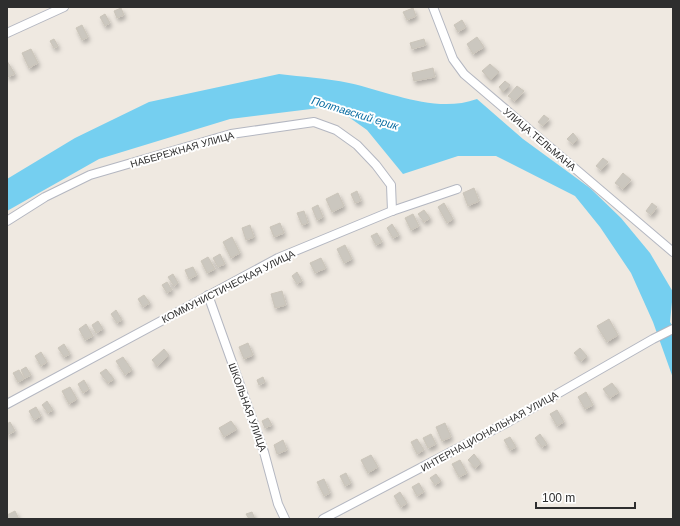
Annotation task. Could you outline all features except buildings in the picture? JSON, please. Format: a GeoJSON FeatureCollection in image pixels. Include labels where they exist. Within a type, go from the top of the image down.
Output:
{"type":"FeatureCollection","features":[{"type":"Feature","properties":{"kind":"street"},"geometry":{"type":"LineString","coordinates":[[7,33],[64,7]]}},
{"type":"Feature","properties":{"kind":"street","name":"УЛИЦА ТЕЛЬМАНА"},"geometry":{"type":"LineString","coordinates":[[433,7],[453,59],[464,74],[673,252]]}},
{"type":"Feature","properties":{"kind":"street","name":"НАБЕРЕЖНАЯ УЛИЦА"},"geometry":{"type":"LineString","coordinates":[[7,221],[45,197],[90,175],[230,134],[314,122],[336,130],[357,145],[376,165],[391,185],[392,211]]}},
{"type":"Feature","properties":{"kind":"street","name":"КОММУНИСТИЧЕСКАЯ УЛИЦА"},"geometry":{"type":"LineString","coordinates":[[7,404],[278,258],[392,211],[458,188]]}},
{"type":"Feature","properties":{"kind":"street","name":"ШКОЛЬНАЯ УЛИЦА"},"geometry":{"type":"LineString","coordinates":[[208,295],[264,452],[278,504],[285,519]]}},
{"type":"Feature","properties":{"kind":"street","name":"ИНТЕРНАЦИОНАЛЬНАЯ УЛИЦА"},"geometry":{"type":"LineString","coordinates":[[323,519],[510,421],[673,329]]}},
{"type":"Feature","properties":{"kind":"water","name":"Полтавский ерик"},"geometry":{"type":"Polygon","coordinates":[[[279,74],[340,81],[429,103],[461,103],[477,99],[523,139],[590,188],[621,218],[650,253],[673,292],[670,322],[673,327],[673,378],[653,322],[631,273],[600,227],[575,196],[496,156],[458,156],[403,174],[367,130],[343,113],[319,108],[230,119],[99,159],[7,211],[7,179],[75,138],[149,102],[279,74]]]}}]}
